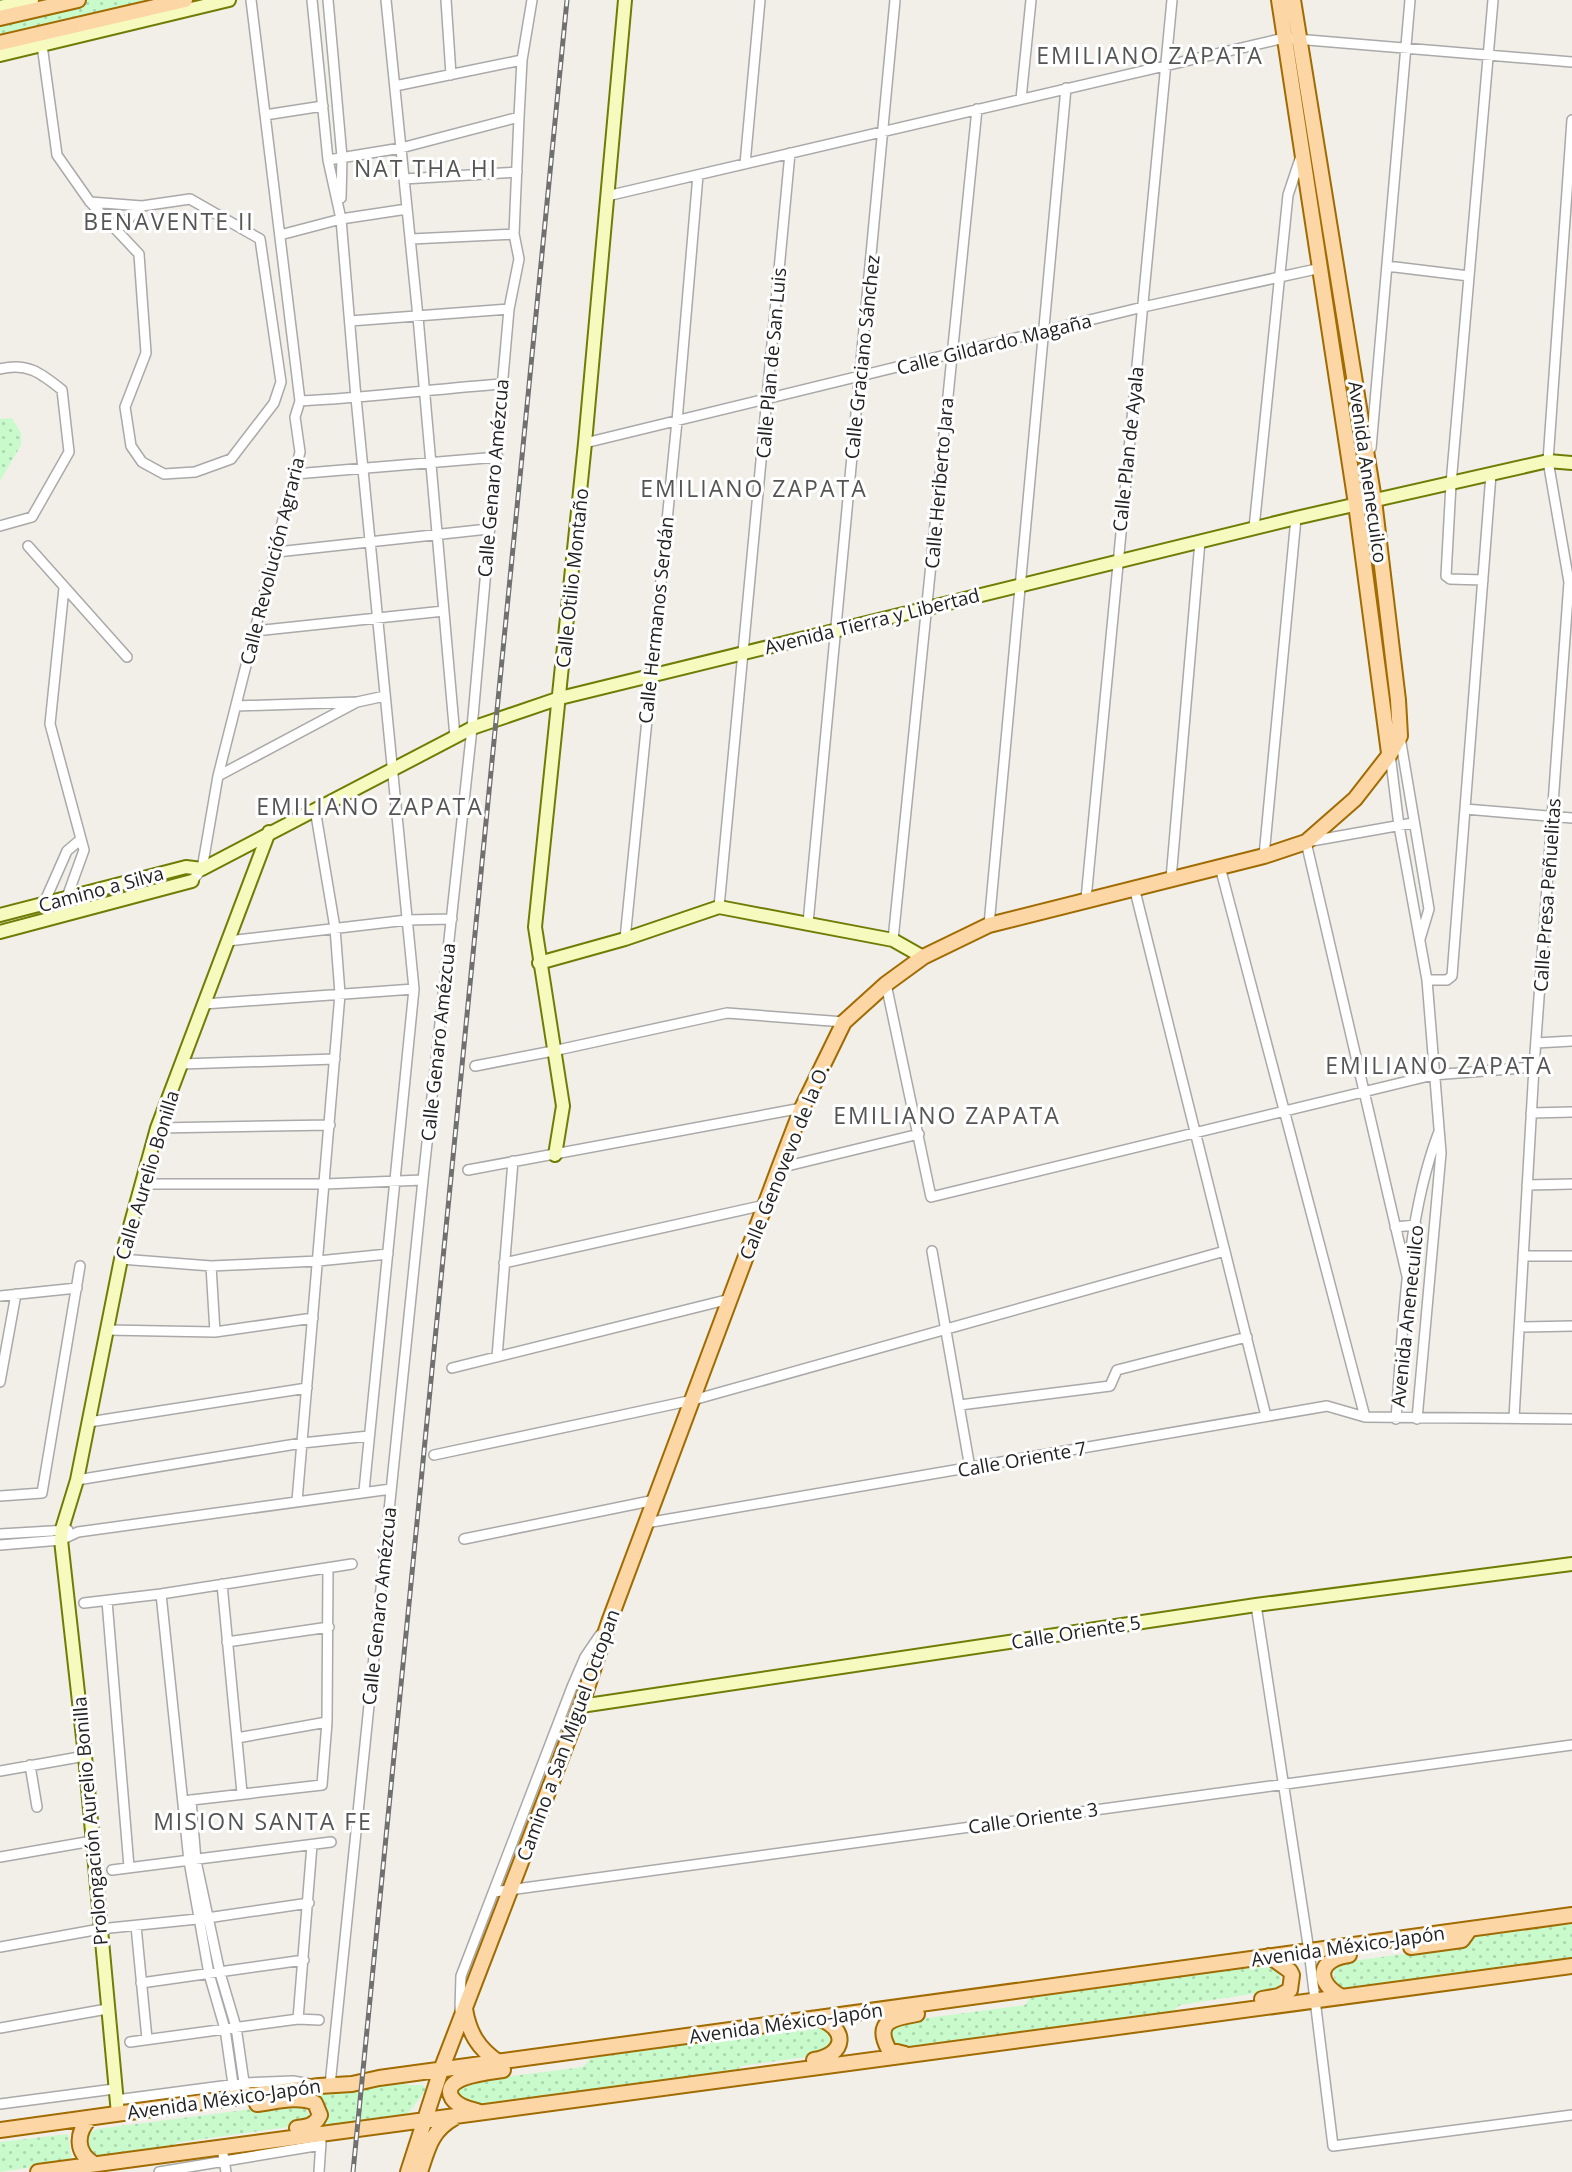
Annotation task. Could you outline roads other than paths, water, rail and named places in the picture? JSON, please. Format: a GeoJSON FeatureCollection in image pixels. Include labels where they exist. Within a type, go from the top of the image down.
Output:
{"type":"FeatureCollection","features":[{"type":"Feature","properties":{"kind":"main road"},"geometry":{"type":"LineString","coordinates":[[0,18],[78,0]]}},
{"type":"Feature","properties":{"kind":"main road"},"geometry":{"type":"LineString","coordinates":[[0,43],[185,0]]}},
{"type":"Feature","properties":{"kind":"main road","name":"Avenida Anenecuilco"},"geometry":{"type":"LineString","coordinates":[[1279,0],[1292,38],[1374,500],[1400,736]]}},
{"type":"Feature","properties":{"kind":"main road","name":"Avenida Anenecuilco"},"geometry":{"type":"LineString","coordinates":[[1293,0],[1292,38],[1302,152],[1356,504],[1390,754]]}},
{"type":"Feature","properties":{"kind":"main road","name":"Calle Genovevo de la O."},"geometry":{"type":"LineString","coordinates":[[693,1400],[802,1108],[844,1022],[886,984],[923,957],[989,925],[1264,856],[1306,842],[1355,799],[1390,754],[1400,736]]}},
{"type":"Feature","properties":{"kind":"main road","name":"Camino a San Miguel Octopan"},"geometry":{"type":"LineString","coordinates":[[408,2172],[441,2070],[581,1706],[609,1622],[693,1400]]}},
{"type":"Feature","properties":{"kind":"main road","name":"Avenida México-Japón"},"geometry":{"type":"LineString","coordinates":[[0,2130],[90,2118],[116,2101],[171,2106],[240,2090],[352,2084],[1572,1915]]}},
{"type":"Feature","properties":{"kind":"main road"},"geometry":{"type":"LineString","coordinates":[[1342,1997],[1331,1991],[1323,1976],[1326,1963],[1334,1957],[1462,1940],[1470,1929]]}},
{"type":"Feature","properties":{"kind":"main road"},"geometry":{"type":"LineString","coordinates":[[1175,2019],[1199,2011],[1279,1996],[1290,1990],[1290,1970],[1269,1956]]}},
{"type":"Feature","properties":{"kind":"main road"},"geometry":{"type":"LineString","coordinates":[[175,2153],[224,2160],[426,2119],[1572,1966]]}},
{"type":"Feature","properties":{"kind":"main road"},"geometry":{"type":"LineString","coordinates":[[907,2055],[889,2050],[883,2040],[886,2024],[893,2018],[1005,1999],[1031,1989]]}},
{"type":"Feature","properties":{"kind":"main road"},"geometry":{"type":"LineString","coordinates":[[465,2008],[467,2024],[474,2039],[484,2052],[498,2062]]}},
{"type":"Feature","properties":{"kind":"main road"},"geometry":{"type":"LineString","coordinates":[[762,2075],[832,2055],[838,2049],[833,2024],[817,2018]]}},
{"type":"Feature","properties":{"kind":"main road"},"geometry":{"type":"LineString","coordinates":[[484,2111],[461,2106],[452,2098],[453,2083],[463,2078],[558,2060],[585,2050]]}},
{"type":"Feature","properties":{"kind":"main road"},"geometry":{"type":"LineString","coordinates":[[38,2172],[175,2153],[206,2143],[311,2126],[317,2122],[320,2115],[315,2103],[307,2099],[203,2112],[171,2106]]}},
{"type":"Feature","properties":{"kind":"main road"},"geometry":{"type":"LineString","coordinates":[[420,2172],[435,2133],[441,2125],[461,2114]]}},
{"type":"Feature","properties":{"kind":"main road"},"geometry":{"type":"LineString","coordinates":[[90,2118],[79,2135],[82,2153],[94,2164]]}},
{"type":"Feature","properties":{"kind":"street"},"geometry":{"type":"LineString","coordinates":[[0,7],[32,0]]}},
{"type":"Feature","properties":{"kind":"street"},"geometry":{"type":"LineString","coordinates":[[0,55],[229,0]]}},
{"type":"Feature","properties":{"kind":"street","name":"Calle Revolución Agraria"},"geometry":{"type":"LineString","coordinates":[[202,869],[218,776],[300,452],[295,417],[300,401],[251,0]]}},
{"type":"Feature","properties":{"kind":"street"},"geometry":{"type":"LineString","coordinates":[[312,0],[328,160],[341,215]]}},
{"type":"Feature","properties":{"kind":"street"},"geometry":{"type":"LineString","coordinates":[[328,0],[342,157],[341,215],[356,398],[414,989],[364,1491]]}},
{"type":"Feature","properties":{"kind":"street"},"geometry":{"type":"LineString","coordinates":[[386,0],[411,239],[455,737]]}},
{"type":"Feature","properties":{"kind":"street"},"geometry":{"type":"LineString","coordinates":[[446,0],[451,75]]}},
{"type":"Feature","properties":{"kind":"street","name":"Calle Genaro Amézcua"},"geometry":{"type":"LineString","coordinates":[[324,2085],[472,728],[509,309],[519,259],[514,234],[519,117],[522,60],[532,0]]}},
{"type":"Feature","properties":{"kind":"street","name":"Calle Otilio Montaño"},"geometry":{"type":"LineString","coordinates":[[555,1155],[563,1106],[535,927],[585,443],[625,0]]}},
{"type":"Feature","properties":{"kind":"street"},"geometry":{"type":"LineString","coordinates":[[745,164],[760,0]]}},
{"type":"Feature","properties":{"kind":"street","name":"Calle Graciano Sánchez"},"geometry":{"type":"LineString","coordinates":[[808,923],[895,0]]}},
{"type":"Feature","properties":{"kind":"street"},"geometry":{"type":"LineString","coordinates":[[1021,99],[1031,0]]}},
{"type":"Feature","properties":{"kind":"street","name":"Calle Plan de Ayala"},"geometry":{"type":"LineString","coordinates":[[1086,899],[1172,0]]}},
{"type":"Feature","properties":{"kind":"street"},"geometry":{"type":"LineString","coordinates":[[1368,471],[1410,0]]}},
{"type":"Feature","properties":{"kind":"street"},"geometry":{"type":"LineString","coordinates":[[1483,580],[1450,579],[1446,576],[1451,484],[1493,0]]}},
{"type":"Feature","properties":{"kind":"street"},"geometry":{"type":"LineString","coordinates":[[607,196],[1292,38],[1572,62]]}},
{"type":"Feature","properties":{"kind":"street"},"geometry":{"type":"LineString","coordinates":[[42,45],[57,155],[90,202],[139,254],[146,353],[125,407],[131,446],[142,462],[164,474],[195,472],[231,459],[274,403],[281,382],[260,239],[190,199],[142,206],[90,202]]}},
{"type":"Feature","properties":{"kind":"street"},"geometry":{"type":"LineString","coordinates":[[395,86],[522,60]]}},
{"type":"Feature","properties":{"kind":"street"},"geometry":{"type":"LineString","coordinates":[[989,925],[1019,585],[1046,331],[1066,88]]}},
{"type":"Feature","properties":{"kind":"street"},"geometry":{"type":"LineString","coordinates":[[265,115],[323,106]]}},
{"type":"Feature","properties":{"kind":"street","name":"Calle Heriberto Jara"},"geometry":{"type":"LineString","coordinates":[[893,940],[977,109]]}},
{"type":"Feature","properties":{"kind":"street"},"geometry":{"type":"LineString","coordinates":[[328,160],[401,148],[519,117]]}},
{"type":"Feature","properties":{"kind":"street","name":"Calle Presa Peñuelitas"},"geometry":{"type":"LineString","coordinates":[[1514,1418],[1534,1067],[1569,582],[1548,461],[1572,120]]}},
{"type":"Feature","properties":{"kind":"street"},"geometry":{"type":"LineString","coordinates":[[1254,528],[1288,195],[1302,152]]}},
{"type":"Feature","properties":{"kind":"street","name":"Calle Plan de San Luis"},"geometry":{"type":"LineString","coordinates":[[719,907],[790,153]]}},
{"type":"Feature","properties":{"kind":"street"},"geometry":{"type":"LineString","coordinates":[[404,179],[517,172]]}},
{"type":"Feature","properties":{"kind":"street","name":"Calle Hermanos Serdán"},"geometry":{"type":"LineString","coordinates":[[625,939],[677,421],[698,175]]}},
{"type":"Feature","properties":{"kind":"street"},"geometry":{"type":"LineString","coordinates":[[117,230],[142,206]]}},
{"type":"Feature","properties":{"kind":"street"},"geometry":{"type":"LineString","coordinates":[[280,235],[341,215],[407,209]]}},
{"type":"Feature","properties":{"kind":"street"},"geometry":{"type":"LineString","coordinates":[[411,239],[514,234]]}},
{"type":"Feature","properties":{"kind":"street"},"geometry":{"type":"LineString","coordinates":[[1387,266],[1469,276]]}},
{"type":"Feature","properties":{"kind":"street","name":"Calle Gildardo Magaña"},"geometry":{"type":"LineString","coordinates":[[585,443],[1143,307],[1321,268]]}},
{"type":"Feature","properties":{"kind":"street"},"geometry":{"type":"LineString","coordinates":[[351,321],[509,309]]}},
{"type":"Feature","properties":{"kind":"street"},"geometry":{"type":"LineString","coordinates":[[0,369],[15,365],[41,373],[62,390],[69,452],[32,517],[0,526]]}},
{"type":"Feature","properties":{"kind":"street"},"geometry":{"type":"LineString","coordinates":[[300,401],[502,384]]}},
{"type":"Feature","properties":{"kind":"street"},"geometry":{"type":"LineString","coordinates":[[295,474],[498,457]]}},
{"type":"Feature","properties":{"kind":"street","name":"Avenida Tierra y Libertad"},"geometry":{"type":"LineString","coordinates":[[202,869],[472,728],[560,698],[1356,504],[1548,461],[1572,463]]}},
{"type":"Feature","properties":{"kind":"street"},"geometry":{"type":"LineString","coordinates":[[1427,981],[1447,980],[1452,976],[1491,474]]}},
{"type":"Feature","properties":{"kind":"street"},"geometry":{"type":"LineString","coordinates":[[1264,856],[1296,518]]}},
{"type":"Feature","properties":{"kind":"street"},"geometry":{"type":"LineString","coordinates":[[276,552],[488,529]]}},
{"type":"Feature","properties":{"kind":"street"},"geometry":{"type":"LineString","coordinates":[[1171,878],[1200,541]]}},
{"type":"Feature","properties":{"kind":"street"},"geometry":{"type":"LineString","coordinates":[[28,546],[127,657]]}},
{"type":"Feature","properties":{"kind":"street"},"geometry":{"type":"LineString","coordinates":[[64,587],[50,724],[84,850],[67,897],[72,912]]}},
{"type":"Feature","properties":{"kind":"street"},"geometry":{"type":"LineString","coordinates":[[255,631],[444,611]]}},
{"type":"Feature","properties":{"kind":"street"},"geometry":{"type":"LineString","coordinates":[[236,706],[357,702],[386,696]]}},
{"type":"Feature","properties":{"kind":"street"},"geometry":{"type":"LineString","coordinates":[[218,776],[357,702]]}},
{"type":"Feature","properties":{"kind":"street","name":"Avenida Anenecuilco"},"geometry":{"type":"LineString","coordinates":[[1400,736],[1429,909],[1419,944]]}},
{"type":"Feature","properties":{"kind":"street","name":"Avenida Anenecuilco"},"geometry":{"type":"LineString","coordinates":[[1390,754],[1399,826],[1427,981],[1441,1153],[1417,1419]]}},
{"type":"Feature","properties":{"kind":"street"},"geometry":{"type":"LineString","coordinates":[[297,1501],[340,994],[335,928],[314,809]]}},
{"type":"Feature","properties":{"kind":"street"},"geometry":{"type":"LineString","coordinates":[[1465,809],[1572,818]]}},
{"type":"Feature","properties":{"kind":"street","name":"Calle Genovevo de la O."},"geometry":{"type":"LineString","coordinates":[[1306,842],[1413,823]]}},
{"type":"Feature","properties":{"kind":"street","name":"Calle Aurelio Bonilla"},"geometry":{"type":"LineString","coordinates":[[61,1535],[89,1422],[121,1259],[157,1128],[269,832]]}},
{"type":"Feature","properties":{"kind":"street"},"geometry":{"type":"LineString","coordinates":[[44,903],[67,851],[82,839]]}},
{"type":"Feature","properties":{"kind":"street"},"geometry":{"type":"LineString","coordinates":[[1306,842],[1407,1276]]}},
{"type":"Feature","properties":{"kind":"street","name":"Camino a Silva"},"geometry":{"type":"LineString","coordinates":[[0,915],[186,867],[202,869]]}},
{"type":"Feature","properties":{"kind":"street"},"geometry":{"type":"LineString","coordinates":[[1220,867],[1365,1417]]}},
{"type":"Feature","properties":{"kind":"street"},"geometry":{"type":"LineString","coordinates":[[0,932],[192,881],[202,869]]}},
{"type":"Feature","properties":{"kind":"street"},"geometry":{"type":"LineString","coordinates":[[1134,887],[1266,1416]]}},
{"type":"Feature","properties":{"kind":"street"},"geometry":{"type":"LineString","coordinates":[[539,963],[625,939],[719,907],[893,940],[923,957]]}},
{"type":"Feature","properties":{"kind":"street"},"geometry":{"type":"LineString","coordinates":[[18,911],[23,926]]}},
{"type":"Feature","properties":{"kind":"street"},"geometry":{"type":"LineString","coordinates":[[228,941],[407,920],[452,919]]}},
{"type":"Feature","properties":{"kind":"street"},"geometry":{"type":"LineString","coordinates":[[886,984],[931,1197],[1433,1075],[1534,1067]]}},
{"type":"Feature","properties":{"kind":"street"},"geometry":{"type":"LineString","coordinates":[[204,1004],[414,989]]}},
{"type":"Feature","properties":{"kind":"street"},"geometry":{"type":"LineString","coordinates":[[475,1066],[727,1013],[844,1022]]}},
{"type":"Feature","properties":{"kind":"street"},"geometry":{"type":"LineString","coordinates":[[1536,1043],[1572,1041]]}},
{"type":"Feature","properties":{"kind":"street"},"geometry":{"type":"LineString","coordinates":[[181,1064],[335,1059]]}},
{"type":"Feature","properties":{"kind":"street"},"geometry":{"type":"LineString","coordinates":[[468,1170],[802,1108]]}},
{"type":"Feature","properties":{"kind":"street"},"geometry":{"type":"LineString","coordinates":[[1531,1113],[1572,1112]]}},
{"type":"Feature","properties":{"kind":"street"},"geometry":{"type":"LineString","coordinates":[[157,1128],[330,1125]]}},
{"type":"Feature","properties":{"kind":"street","name":"Avenida Anenecuilco"},"geometry":{"type":"LineString","coordinates":[[1396,1419],[1407,1276],[1431,1153],[1439,1132]]}},
{"type":"Feature","properties":{"kind":"street"},"geometry":{"type":"LineString","coordinates":[[779,1168],[919,1134]]}},
{"type":"Feature","properties":{"kind":"street"},"geometry":{"type":"LineString","coordinates":[[497,1356],[513,1161]]}},
{"type":"Feature","properties":{"kind":"street"},"geometry":{"type":"LineString","coordinates":[[142,1184],[325,1184],[423,1180]]}},
{"type":"Feature","properties":{"kind":"street"},"geometry":{"type":"LineString","coordinates":[[1527,1185],[1572,1184]]}},
{"type":"Feature","properties":{"kind":"street"},"geometry":{"type":"LineString","coordinates":[[505,1263],[765,1205]]}},
{"type":"Feature","properties":{"kind":"street"},"geometry":{"type":"LineString","coordinates":[[1395,1227],[1416,1225]]}},
{"type":"Feature","properties":{"kind":"street"},"geometry":{"type":"LineString","coordinates":[[932,1251],[970,1468]]}},
{"type":"Feature","properties":{"kind":"street"},"geometry":{"type":"LineString","coordinates":[[434,1455],[693,1400],[1226,1251]]}},
{"type":"Feature","properties":{"kind":"street"},"geometry":{"type":"LineString","coordinates":[[121,1259],[211,1266],[318,1261],[388,1254]]}},
{"type":"Feature","properties":{"kind":"street"},"geometry":{"type":"LineString","coordinates":[[1523,1256],[1572,1256]]}},
{"type":"Feature","properties":{"kind":"street"},"geometry":{"type":"LineString","coordinates":[[0,1496],[42,1493],[80,1266]]}},
{"type":"Feature","properties":{"kind":"street"},"geometry":{"type":"LineString","coordinates":[[211,1266],[215,1332]]}},
{"type":"Feature","properties":{"kind":"street"},"geometry":{"type":"LineString","coordinates":[[0,1296],[77,1288]]}},
{"type":"Feature","properties":{"kind":"street"},"geometry":{"type":"LineString","coordinates":[[0,1382],[16,1294]]}},
{"type":"Feature","properties":{"kind":"street"},"geometry":{"type":"LineString","coordinates":[[452,1368],[730,1299]]}},
{"type":"Feature","properties":{"kind":"street"},"geometry":{"type":"LineString","coordinates":[[107,1330],[215,1332],[313,1318]]}},
{"type":"Feature","properties":{"kind":"street"},"geometry":{"type":"LineString","coordinates":[[1519,1327],[1572,1326]]}},
{"type":"Feature","properties":{"kind":"street"},"geometry":{"type":"LineString","coordinates":[[960,1405],[1110,1386],[1117,1370],[1247,1337]]}},
{"type":"Feature","properties":{"kind":"street"},"geometry":{"type":"LineString","coordinates":[[89,1422],[307,1388]]}},
{"type":"Feature","properties":{"kind":"street","name":"Calle Oriente 7"},"geometry":{"type":"LineString","coordinates":[[646,1523],[1327,1406],[1365,1417],[1396,1419],[1572,1419]]}},
{"type":"Feature","properties":{"kind":"street"},"geometry":{"type":"LineString","coordinates":[[76,1480],[302,1443],[369,1436]]}},
{"type":"Feature","properties":{"kind":"street"},"geometry":{"type":"LineString","coordinates":[[0,1545],[391,1489]]}},
{"type":"Feature","properties":{"kind":"street"},"geometry":{"type":"LineString","coordinates":[[464,1539],[655,1500]]}},
{"type":"Feature","properties":{"kind":"street"},"geometry":{"type":"LineString","coordinates":[[0,1534],[61,1535]]}},
{"type":"Feature","properties":{"kind":"street","name":"Prolongación Aurelio Bonilla"},"geometry":{"type":"LineString","coordinates":[[61,1535],[85,1756],[116,2101]]}},
{"type":"Feature","properties":{"kind":"street"},"geometry":{"type":"LineString","coordinates":[[84,1603],[161,1594],[352,1564]]}},
{"type":"Feature","properties":{"kind":"street","name":"Calle Oriente 5"},"geometry":{"type":"LineString","coordinates":[[581,1706],[1256,1605],[1572,1564]]}},
{"type":"Feature","properties":{"kind":"street"},"geometry":{"type":"LineString","coordinates":[[187,1801],[322,1785],[327,1722],[328,1568]]}},
{"type":"Feature","properties":{"kind":"street"},"geometry":{"type":"LineString","coordinates":[[222,1584],[243,1793]]}},
{"type":"Feature","properties":{"kind":"street"},"geometry":{"type":"LineString","coordinates":[[161,1594],[192,1861],[203,1919],[209,1974],[240,2090]]}},
{"type":"Feature","properties":{"kind":"street"},"geometry":{"type":"LineString","coordinates":[[107,1601],[129,1867]]}},
{"type":"Feature","properties":{"kind":"street"},"geometry":{"type":"LineString","coordinates":[[1256,1605],[1309,1951],[1333,2146],[1572,2115]]}},
{"type":"Feature","properties":{"kind":"street"},"geometry":{"type":"LineString","coordinates":[[459,2023],[461,1976],[585,1657],[609,1622]]}},
{"type":"Feature","properties":{"kind":"street"},"geometry":{"type":"LineString","coordinates":[[227,1642],[329,1627]]}},
{"type":"Feature","properties":{"kind":"street"},"geometry":{"type":"LineString","coordinates":[[237,1738],[327,1722]]}},
{"type":"Feature","properties":{"kind":"street","name":"Calle Oriente 3"},"geometry":{"type":"LineString","coordinates":[[494,1892],[1572,1745]]}},
{"type":"Feature","properties":{"kind":"street"},"geometry":{"type":"LineString","coordinates":[[0,1771],[85,1756]]}},
{"type":"Feature","properties":{"kind":"street"},"geometry":{"type":"LineString","coordinates":[[30,1765],[37,1807]]}},
{"type":"Feature","properties":{"kind":"street"},"geometry":{"type":"LineString","coordinates":[[0,1857],[92,1841]]}},
{"type":"Feature","properties":{"kind":"street"},"geometry":{"type":"LineString","coordinates":[[112,1870],[331,1842]]}},
{"type":"Feature","properties":{"kind":"street"},"geometry":{"type":"LineString","coordinates":[[298,2019],[312,1845]]}},
{"type":"Feature","properties":{"kind":"street"},"geometry":{"type":"LineString","coordinates":[[0,1947],[100,1929],[203,1919],[309,1903]]}},
{"type":"Feature","properties":{"kind":"street"},"geometry":{"type":"LineString","coordinates":[[203,1919],[236,2027],[240,2090]]}},
{"type":"Feature","properties":{"kind":"street"},"geometry":{"type":"LineString","coordinates":[[136,1926],[147,2039]]}},
{"type":"Feature","properties":{"kind":"street"},"geometry":{"type":"LineString","coordinates":[[141,1983],[304,1960]]}},
{"type":"Feature","properties":{"kind":"street"},"geometry":{"type":"LineString","coordinates":[[0,2028],[107,2009]]}},
{"type":"Feature","properties":{"kind":"street"},"geometry":{"type":"LineString","coordinates":[[130,2042],[298,2019],[319,2020]]}},
{"type":"Feature","properties":{"kind":"street"},"geometry":{"type":"LineString","coordinates":[[0,2104],[116,2101],[240,2090]]}},
{"type":"Feature","properties":{"kind":"street"},"geometry":{"type":"LineString","coordinates":[[318,2172],[321,2139]]}},
{"type":"Feature","properties":{"kind":"street"},"geometry":{"type":"LineString","coordinates":[[159,2172],[224,2160]]}},
{"type":"Feature","properties":{"kind":"railway"},"geometry":{"type":"LineString","coordinates":[[353,2172],[567,0]]}},
{"type":"Feature","properties":{"kind":"district","name":"EMILIANO ZAPATA"},"geometry":{"type":"Point","coordinates":[1150,56]}},
{"type":"Feature","properties":{"kind":"district","name":"NAT THA HI"},"geometry":{"type":"Point","coordinates":[426,169]}},
{"type":"Feature","properties":{"kind":"district","name":"BENAVENTE II"},"geometry":{"type":"Point","coordinates":[169,222]}},
{"type":"Feature","properties":{"kind":"district","name":"EMILIANO ZAPATA"},"geometry":{"type":"Point","coordinates":[754,489]}},
{"type":"Feature","properties":{"kind":"district","name":"EMILIANO ZAPATA"},"geometry":{"type":"Point","coordinates":[370,807]}},
{"type":"Feature","properties":{"kind":"district","name":"EMILIANO ZAPATA"},"geometry":{"type":"Point","coordinates":[1439,1066]}},
{"type":"Feature","properties":{"kind":"district","name":"EMILIANO ZAPATA"},"geometry":{"type":"Point","coordinates":[947,1116]}},
{"type":"Feature","properties":{"kind":"district","name":"MISION SANTA FE"},"geometry":{"type":"Point","coordinates":[263,1822]}}]}
